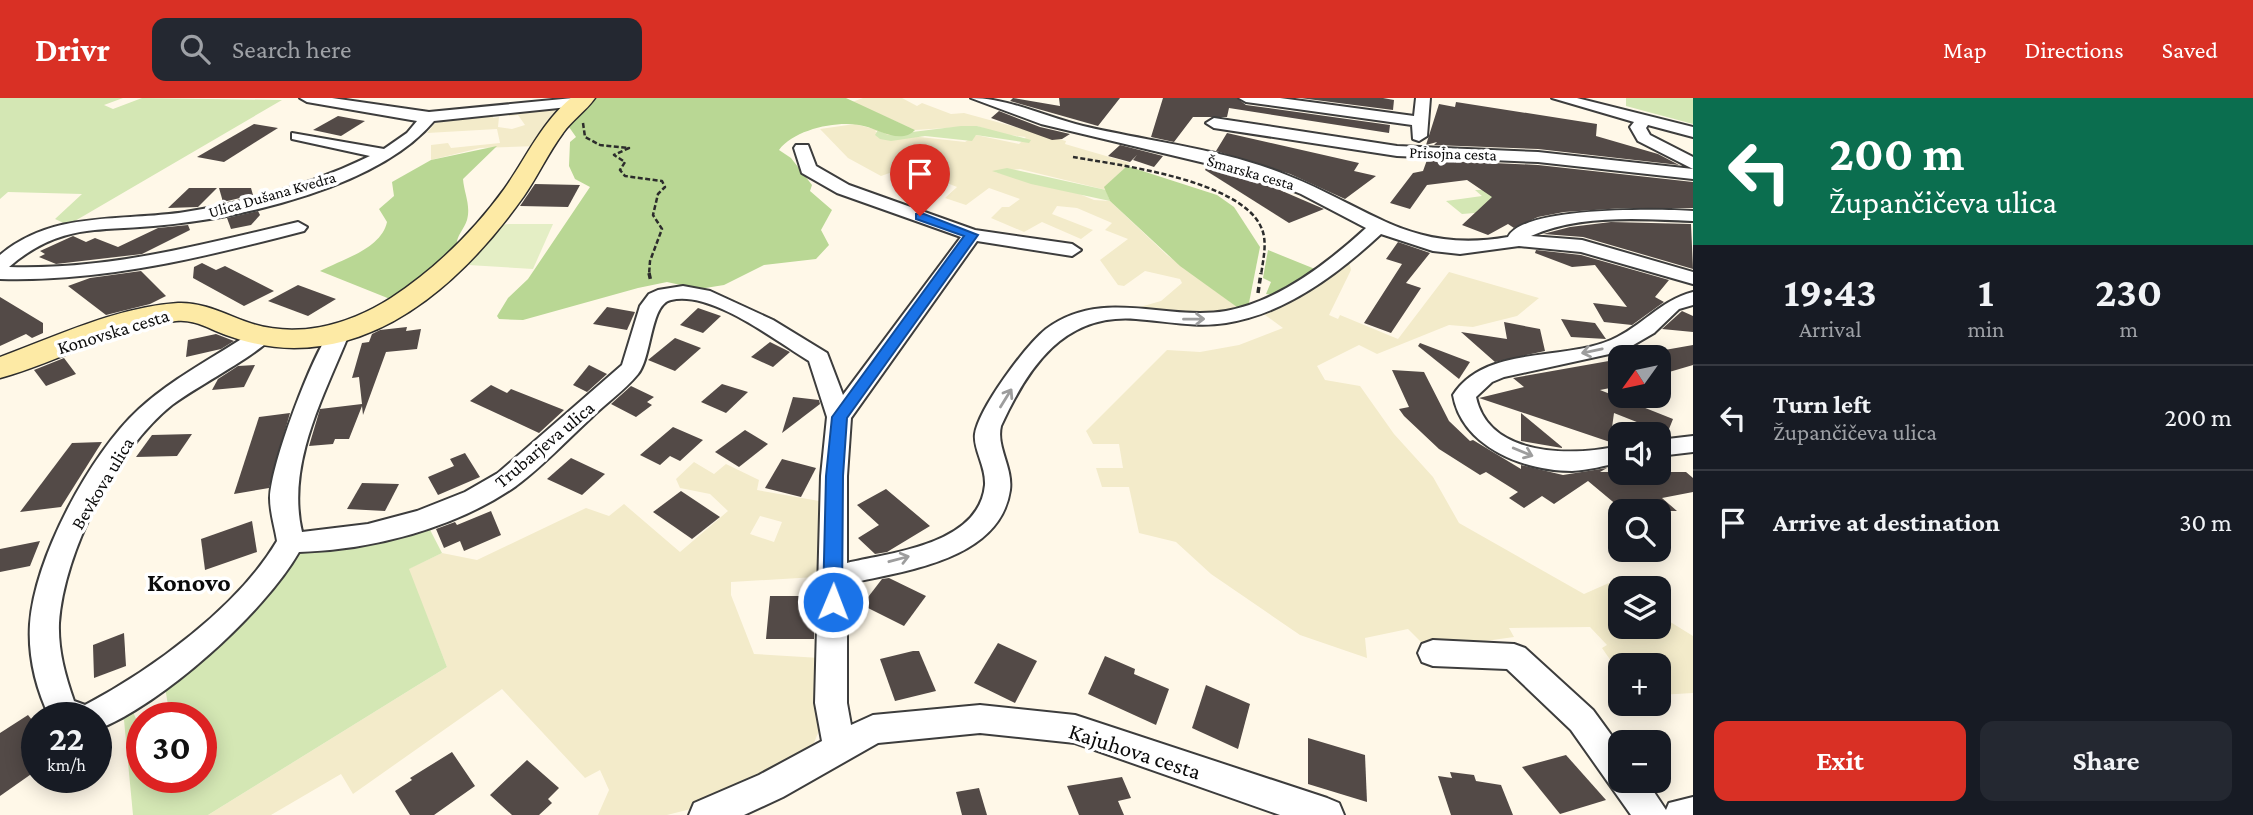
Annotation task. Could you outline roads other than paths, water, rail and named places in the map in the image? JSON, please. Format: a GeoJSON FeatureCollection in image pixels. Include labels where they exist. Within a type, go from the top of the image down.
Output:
{"type":"FeatureCollection","features":[{"type":"Feature","properties":{"kind":"street"},"geometry":{"type":"LineString","coordinates":[[307,98],[429,117],[582,105]]}},
{"type":"Feature","properties":{"kind":"street","name":"Šmarska cesta"},"geometry":{"type":"LineString","coordinates":[[978,98],[1067,127],[1277,176],[1319,194],[1379,226],[1435,245],[1458,248],[1518,241],[1582,246],[1693,278]]}},
{"type":"Feature","properties":{"kind":"street"},"geometry":{"type":"LineString","coordinates":[[1247,98],[1420,121]]}},
{"type":"Feature","properties":{"kind":"street"},"geometry":{"type":"LineString","coordinates":[[1423,98],[1419,141],[1427,150]]}},
{"type":"Feature","properties":{"kind":"street"},"geometry":{"type":"LineString","coordinates":[[1559,98],[1613,104],[1645,120],[1693,132]]}},
{"type":"Feature","properties":{"kind":"street","name":"Konovska cesta"},"geometry":{"type":"LineString","coordinates":[[6,363],[125,324],[175,312],[208,315],[262,336],[298,339],[338,334],[360,327],[401,304],[468,248],[500,212],[558,126],[582,105]]}},
{"type":"Feature","properties":{"kind":"street","name":"Ulica Dušana Kvedra"},"geometry":{"type":"LineString","coordinates":[[0,265],[26,244],[52,232],[207,214],[315,184],[411,140],[429,117]]}},
{"type":"Feature","properties":{"kind":"street"},"geometry":{"type":"LineString","coordinates":[[1645,120],[1638,127],[1644,138],[1693,164]]}},
{"type":"Feature","properties":{"kind":"street","name":"Prisojna cesta"},"geometry":{"type":"LineString","coordinates":[[1214,123],[1397,151],[1427,150],[1569,159],[1693,174]]}},
{"type":"Feature","properties":{"kind":"street"},"geometry":{"type":"LineString","coordinates":[[298,136],[385,154]]}},
{"type":"Feature","properties":{"kind":"street"},"geometry":{"type":"LineString","coordinates":[[802,148],[808,169],[843,189],[972,235],[1072,250]]}},
{"type":"Feature","properties":{"kind":"street","name":"Šmarska cesta"},"geometry":{"type":"LineString","coordinates":[[1518,241],[1517,236],[1522,233],[1568,222],[1639,215],[1693,216]]}},
{"type":"Feature","properties":{"kind":"street"},"geometry":{"type":"LineString","coordinates":[[833,577],[949,545],[971,534],[992,508],[1000,485],[987,435],[995,416],[1033,355],[1053,334],[1099,311],[1122,310],[1190,321],[1226,318],[1256,309],[1338,260],[1379,226]]}},
{"type":"Feature","properties":{"kind":"street","name":"Ulica Dušana Kvedra"},"geometry":{"type":"LineString","coordinates":[[0,273],[67,273],[126,265],[218,248],[298,227]]}},
{"type":"Feature","properties":{"kind":"street"},"geometry":{"type":"LineString","coordinates":[[839,746],[831,703],[834,476],[839,417],[972,235]]}},
{"type":"Feature","properties":{"kind":"street","name":"Trubarjeva ulica"},"geometry":{"type":"LineString","coordinates":[[291,542],[317,543],[403,524],[495,487],[546,446],[633,366],[651,306],[662,294],[683,291],[726,303],[819,358],[839,417]]}},
{"type":"Feature","properties":{"kind":"street"},"geometry":{"type":"LineString","coordinates":[[1608,456],[1568,463],[1531,456],[1484,432],[1470,418],[1464,406],[1464,395],[1484,377],[1498,371],[1615,346],[1633,339],[1672,304],[1693,298]]}},
{"type":"Feature","properties":{"kind":"street"},"geometry":{"type":"LineString","coordinates":[[112,708],[226,621],[284,560],[291,542],[283,498],[286,479],[312,397],[338,334]]}},
{"type":"Feature","properties":{"kind":"street","name":"Bevkova ulica"},"geometry":{"type":"LineString","coordinates":[[60,702],[44,646],[56,570],[78,516],[137,425],[183,388],[262,336]]}},
{"type":"Feature","properties":{"kind":"street"},"geometry":{"type":"LineString","coordinates":[[1671,447],[1693,444]]}},
{"type":"Feature","properties":{"kind":"street"},"geometry":{"type":"LineString","coordinates":[[1433,653],[1514,657],[1582,720],[1608,757]]}},
{"type":"Feature","properties":{"kind":"street","name":"Kajuhova cesta"},"geometry":{"type":"LineString","coordinates":[[706,815],[771,786],[873,729],[980,719],[1075,729],[1327,815]]}},
{"type":"Feature","properties":{"kind":"street"},"geometry":{"type":"LineString","coordinates":[[1635,793],[1651,815]]}},
{"type":"Feature","properties":{"kind":"street"},"geometry":{"type":"LineString","coordinates":[[1681,815],[1693,814]]}},
{"type":"Feature","properties":{"kind":"district","name":"Konovo"},"geometry":{"type":"Point","coordinates":[189,582]}}]}
